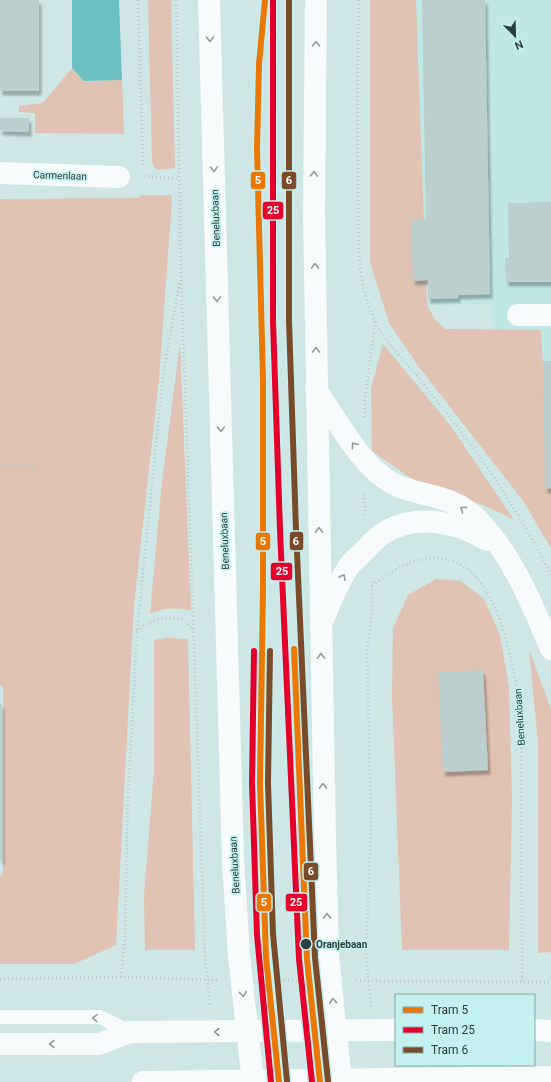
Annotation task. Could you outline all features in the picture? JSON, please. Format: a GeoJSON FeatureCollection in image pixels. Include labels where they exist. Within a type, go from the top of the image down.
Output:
{"type":"FeatureCollection","features":[{"type":"Feature","properties":{"kind":"main road","name":"Beneluxbaan"},"geometry":{"type":"LineString","coordinates":[[209,0],[232,844],[239,956],[253,1082]]}},
{"type":"Feature","properties":{"kind":"main road"},"geometry":{"type":"LineString","coordinates":[[316,0],[314,213],[320,625],[328,955],[341,1082]]}},
{"type":"Feature","properties":{"kind":"main road","name":"Carmenlaan"},"geometry":{"type":"LineString","coordinates":[[0,173],[119,177]]}},
{"type":"Feature","properties":{"kind":"main road"},"geometry":{"type":"LineString","coordinates":[[518,316],[551,315]]}},
{"type":"Feature","properties":{"kind":"main road"},"geometry":{"type":"LineString","coordinates":[[316,389],[365,459],[381,475],[398,486],[451,501],[478,520],[499,547],[525,587],[551,649]]}},
{"type":"Feature","properties":{"kind":"main road"},"geometry":{"type":"LineString","coordinates":[[320,625],[335,591],[350,565],[383,534],[400,526],[425,522],[456,525],[473,531],[499,547]]}},
{"type":"Feature","properties":{"kind":"main road"},"geometry":{"type":"LineString","coordinates":[[0,1044],[99,1044],[130,1032],[395,1030]]}},
{"type":"Feature","properties":{"kind":"main road"},"geometry":{"type":"LineString","coordinates":[[535,1030],[551,1030]]}},
{"type":"Feature","properties":{"kind":"main road"},"geometry":{"type":"LineString","coordinates":[[143,1082],[551,1077]]}},
{"type":"Feature","properties":{"kind":"lane"},"geometry":{"type":"LineString","coordinates":[[0,1017],[100,1017],[130,1032]]}},
{"type":"Feature","properties":{"kind":"path"},"geometry":{"type":"LineString","coordinates":[[138,0],[143,176],[179,179]]}},
{"type":"Feature","properties":{"kind":"path"},"geometry":{"type":"LineString","coordinates":[[176,0],[181,276],[205,958]]}},
{"type":"Feature","properties":{"kind":"path"},"geometry":{"type":"LineString","coordinates":[[359,0],[357,98],[360,268],[367,304],[386,342],[412,369],[451,418],[497,482],[536,543],[551,575]]}},
{"type":"Feature","properties":{"kind":"path"},"geometry":{"type":"LineString","coordinates":[[121,977],[125,937],[128,795],[137,632],[163,376],[181,276]]}},
{"type":"Feature","properties":{"kind":"path"},"geometry":{"type":"LineString","coordinates":[[366,957],[370,822],[367,649],[372,615],[372,585],[365,527],[365,399],[375,321]]}},
{"type":"Feature","properties":{"kind":"path"},"geometry":{"type":"LineString","coordinates":[[0,465],[34,465]]}},
{"type":"Feature","properties":{"kind":"path","name":"Beneluxbaan"},"geometry":{"type":"LineString","coordinates":[[372,585],[412,562],[435,558],[457,562],[472,574],[488,593],[500,618],[515,674],[521,716],[522,982],[551,982]]}},
{"type":"Feature","properties":{"kind":"path"},"geometry":{"type":"LineString","coordinates":[[137,632],[145,624],[155,620],[172,619],[185,622],[194,631]]}},
{"type":"Feature","properties":{"kind":"shaded area"},"geometry":{"type":"Polygon","coordinates":[[[148,0],[171,0],[175,168],[159,170],[155,168],[152,162],[148,0]]]}},
{"type":"Feature","properties":{"kind":"shaded area"},"geometry":{"type":"Polygon","coordinates":[[[370,0],[416,0],[427,305],[436,321],[446,329],[541,330],[549,484],[551,485],[551,548],[524,502],[419,367],[389,323],[370,262],[370,0]]]}},
{"type":"Feature","properties":{"kind":"shaded area"},"geometry":{"type":"Polygon","coordinates":[[[376,0],[551,0],[551,514],[497,426],[492,304],[384,305],[376,0]]]}},
{"type":"Feature","properties":{"kind":"shaded area"},"geometry":{"type":"Polygon","coordinates":[[[72,68],[84,81],[122,80],[124,134],[35,133],[35,113],[19,112],[19,106],[43,103],[72,68]]]}},
{"type":"Feature","properties":{"kind":"shaded area"},"geometry":{"type":"Polygon","coordinates":[[[140,195],[171,195],[172,199],[159,379],[134,605],[116,945],[74,964],[0,964],[0,877],[3,872],[3,686],[0,686],[0,199],[139,198],[140,195]]]}},
{"type":"Feature","properties":{"kind":"shaded area"},"geometry":{"type":"Polygon","coordinates":[[[180,344],[191,610],[170,609],[160,610],[150,614],[162,481],[180,344]]]}},
{"type":"Feature","properties":{"kind":"shaded area"},"geometry":{"type":"Polygon","coordinates":[[[383,344],[450,425],[514,520],[485,506],[412,479],[372,451],[371,388],[383,344]]]}},
{"type":"Feature","properties":{"kind":"shaded area"},"geometry":{"type":"Polygon","coordinates":[[[436,579],[461,581],[484,599],[500,635],[509,687],[512,799],[509,950],[402,950],[392,695],[393,628],[408,595],[436,579]]]}},
{"type":"Feature","properties":{"kind":"shaded area"},"geometry":{"type":"Polygon","coordinates":[[[167,638],[188,639],[195,950],[145,950],[144,895],[154,771],[154,640],[167,638]]]}},
{"type":"Feature","properties":{"kind":"shaded area"},"geometry":{"type":"Polygon","coordinates":[[[529,650],[551,709],[551,952],[538,953],[538,742],[529,650]]]}},
{"type":"Feature","properties":{"kind":"water"},"geometry":{"type":"Polygon","coordinates":[[[72,0],[119,0],[122,80],[84,81],[72,68],[72,0]]]}},
{"type":"Feature","properties":{"kind":"building"},"geometry":{"type":"Polygon","coordinates":[[[0,0],[39,0],[39,91],[0,91],[0,0]]]}},
{"type":"Feature","properties":{"kind":"building"},"geometry":{"type":"Polygon","coordinates":[[[422,0],[485,0],[490,294],[458,295],[458,298],[428,299],[428,280],[413,281],[411,219],[426,219],[422,0]]]}},
{"type":"Feature","properties":{"kind":"building"},"geometry":{"type":"Polygon","coordinates":[[[0,118],[29,118],[29,132],[0,131],[0,118]]]}},
{"type":"Feature","properties":{"kind":"building"},"geometry":{"type":"Polygon","coordinates":[[[551,202],[551,282],[506,282],[505,258],[509,258],[508,203],[551,202]]]}},
{"type":"Feature","properties":{"kind":"building"},"geometry":{"type":"Polygon","coordinates":[[[543,361],[551,361],[551,488],[545,489],[543,361]]]}},
{"type":"Feature","properties":{"kind":"building"},"geometry":{"type":"Polygon","coordinates":[[[483,670],[488,770],[443,772],[438,672],[483,670]]]}},
{"type":"Feature","properties":{"kind":"building"},"geometry":{"type":"Polygon","coordinates":[[[0,704],[2,704],[2,860],[0,860],[0,704]]]}},
{"type":"Feature","properties":{"kind":"tram line","name":"5"},"geometry":{"type":"LineString","coordinates":[[265,0],[259,64],[257,149],[263,380],[263,589],[260,783],[266,957],[279,1082]]}},
{"type":"Feature","properties":{"kind":"tram line","name":"25"},"geometry":{"type":"LineString","coordinates":[[273,0],[273,321],[280,530],[299,959],[312,1082]]}},
{"type":"Feature","properties":{"kind":"tram line","name":"6"},"geometry":{"type":"LineString","coordinates":[[289,0],[289,321],[296,530],[315,958],[328,1081]]}},
{"type":"Feature","properties":{"kind":"tram line","name":"5"},"geometry":{"type":"LineString","coordinates":[[294,649],[307,959],[320,1082]]}},
{"type":"Feature","properties":{"kind":"tram line","name":"25"},"geometry":{"type":"LineString","coordinates":[[254,651],[252,783],[257,935],[271,1082]]}},
{"type":"Feature","properties":{"kind":"tram line","name":"6"},"geometry":{"type":"LineString","coordinates":[[270,651],[268,783],[273,934],[287,1081]]}},
{"type":"Feature","properties":{"kind":"place","name":"Oranjebaan"},"geometry":{"type":"Point","coordinates":[306,944]}}]}
